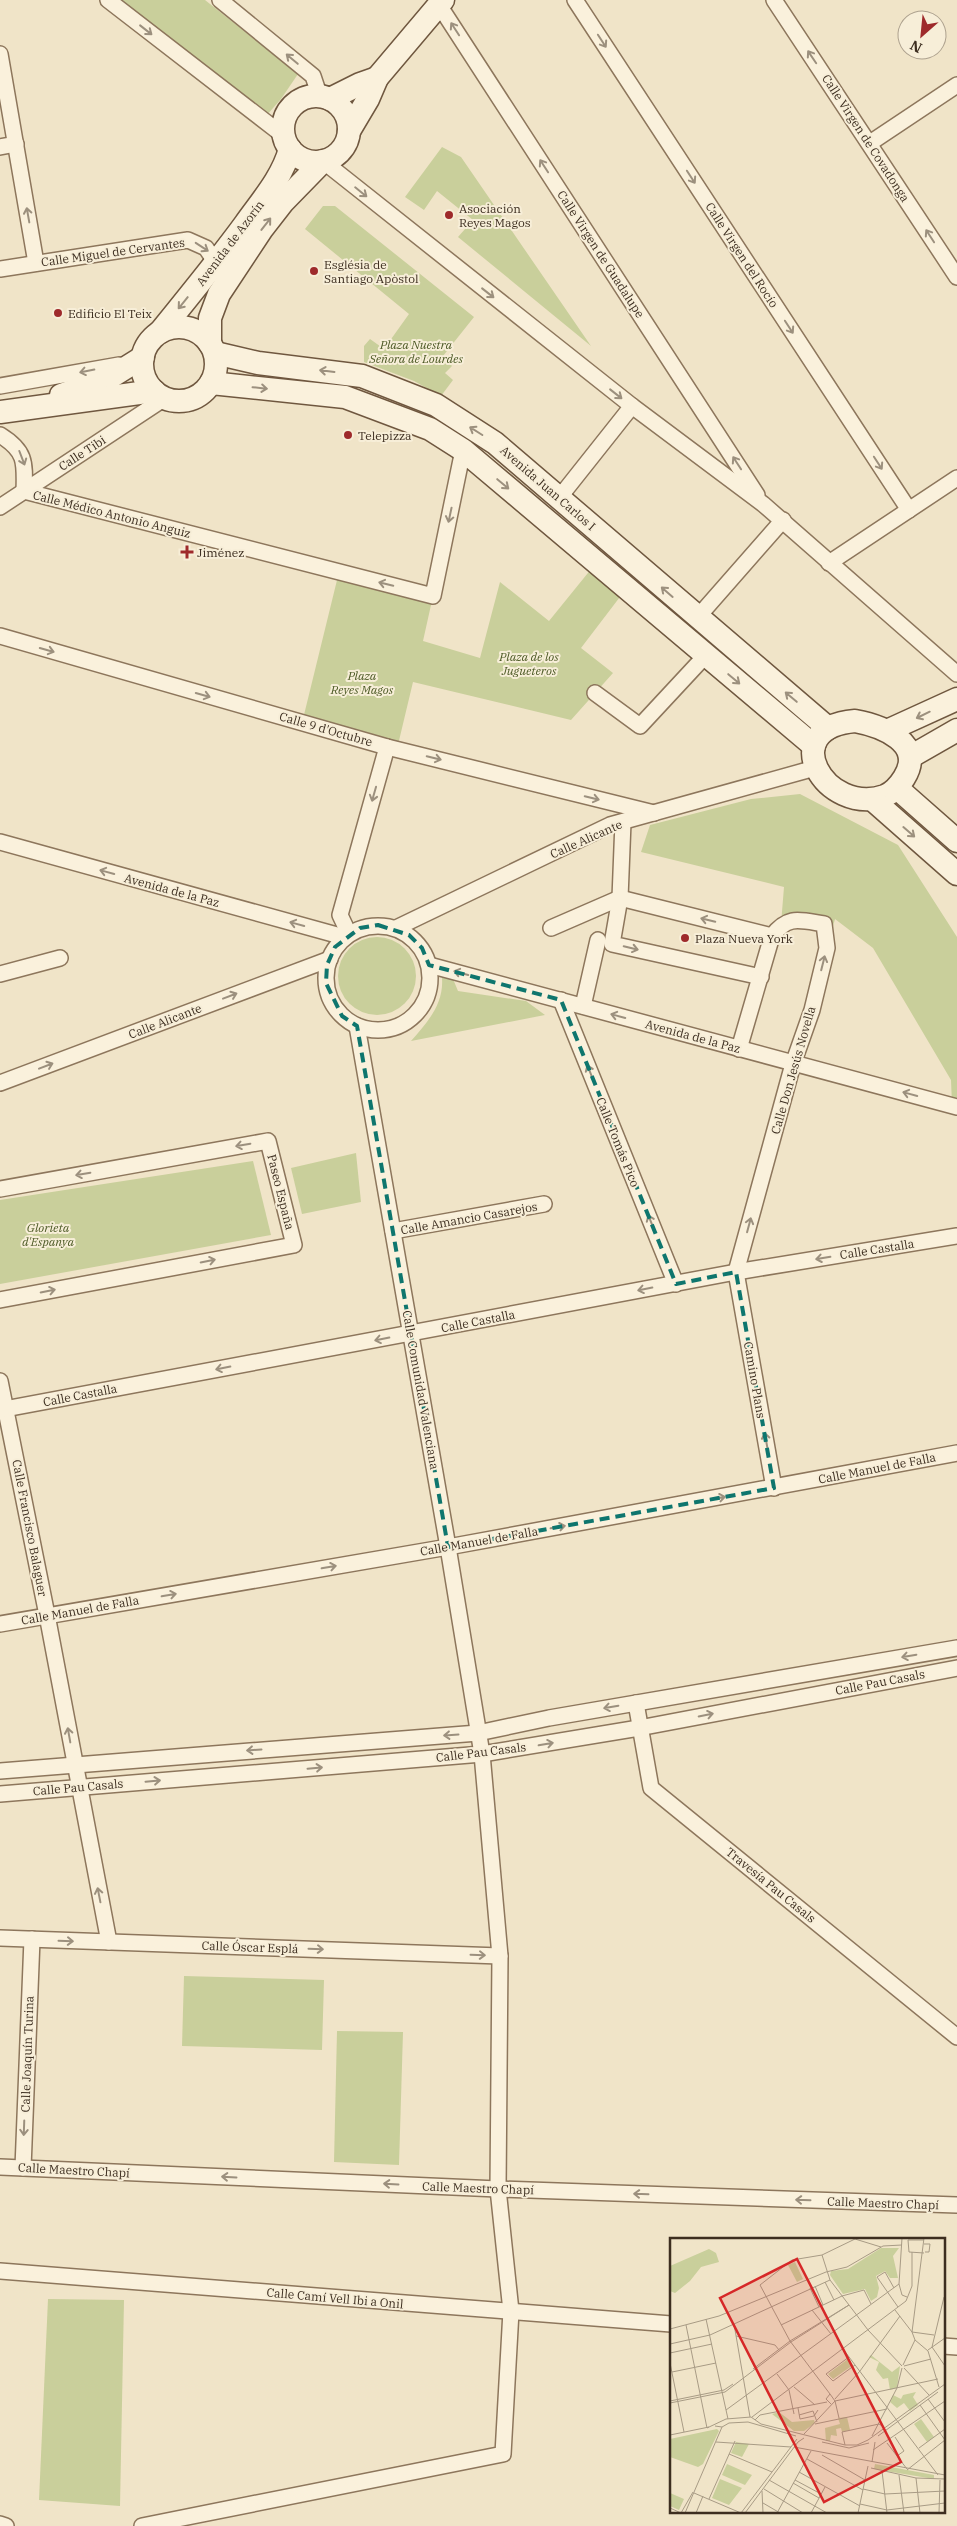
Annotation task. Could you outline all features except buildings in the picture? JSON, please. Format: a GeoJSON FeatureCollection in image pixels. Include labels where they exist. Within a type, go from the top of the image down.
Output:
{"type":"FeatureCollection","features":[{"type":"Feature","properties":{"kind":"main road"},"geometry":{"type":"LineString","coordinates":[[377,78],[325,98],[300,100],[292,107],[285,120],[287,142],[302,159],[323,161],[340,152],[377,78],[441,2]]}},
{"type":"Feature","properties":{"kind":"main road"},"geometry":{"type":"LineString","coordinates":[[325,98],[339,105],[345,113],[349,131]]}},
{"type":"Feature","properties":{"kind":"main road","name":"Avenida de Azorín"},"geometry":{"type":"LineString","coordinates":[[160,332],[216,262],[271,188],[286,162],[287,142]]}},
{"type":"Feature","properties":{"kind":"main road","name":"Avenida de Azorín"},"geometry":{"type":"LineString","coordinates":[[212,348],[210,318],[219,294],[262,229],[283,202],[323,161]]}},
{"type":"Feature","properties":{"kind":"main road"},"geometry":{"type":"LineString","coordinates":[[0,412],[159,395],[186,401],[196,397],[211,382],[215,373],[212,348],[201,334],[192,329],[175,328],[160,332],[152,339],[139,359],[111,376],[25,409]]}},
{"type":"Feature","properties":{"kind":"main road","name":"Avenida Juan Carlos I"},"geometry":{"type":"LineString","coordinates":[[212,348],[258,363],[362,376],[436,405],[495,443],[697,618],[828,728]]}},
{"type":"Feature","properties":{"kind":"main road"},"geometry":{"type":"LineString","coordinates":[[139,359],[144,376],[159,395]]}},
{"type":"Feature","properties":{"kind":"main road","name":"Avenida Juan Carlos I"},"geometry":{"type":"LineString","coordinates":[[211,382],[345,397],[430,429],[463,450],[814,746]]}},
{"type":"Feature","properties":{"kind":"main road"},"geometry":{"type":"LineString","coordinates":[[888,730],[957,699]]}},
{"type":"Feature","properties":{"kind":"main road"},"geometry":{"type":"LineString","coordinates":[[873,800],[889,794],[897,788],[907,772],[910,756],[902,742],[888,730],[855,721],[840,723],[828,728],[814,746],[812,757],[815,768],[826,783],[842,793],[873,800],[957,874]]}},
{"type":"Feature","properties":{"kind":"main road"},"geometry":{"type":"LineString","coordinates":[[910,756],[957,730]]}},
{"type":"Feature","properties":{"kind":"main road"},"geometry":{"type":"LineString","coordinates":[[897,788],[957,841]]}},
{"type":"Feature","properties":{"kind":"street"},"geometry":{"type":"LineString","coordinates":[[108,0],[287,142]]}},
{"type":"Feature","properties":{"kind":"street","name":"Calle Virgen del Rocío"},"geometry":{"type":"LineString","coordinates":[[575,0],[909,510]]}},
{"type":"Feature","properties":{"kind":"street","name":"Calle Virgen de Covadonga"},"geometry":{"type":"LineString","coordinates":[[774,0],[957,277]]}},
{"type":"Feature","properties":{"kind":"street","name":"Calle Virgen de Guadalupe"},"geometry":{"type":"LineString","coordinates":[[441,2],[763,504]]}},
{"type":"Feature","properties":{"kind":"street"},"geometry":{"type":"LineString","coordinates":[[228,3],[313,76],[325,98]]}},
{"type":"Feature","properties":{"kind":"street"},"geometry":{"type":"LineString","coordinates":[[0,54],[2,83],[16,144],[36,263]]}},
{"type":"Feature","properties":{"kind":"street"},"geometry":{"type":"LineString","coordinates":[[870,143],[954,93]]}},
{"type":"Feature","properties":{"kind":"street"},"geometry":{"type":"LineString","coordinates":[[0,147],[16,144]]}},
{"type":"Feature","properties":{"kind":"street"},"geometry":{"type":"LineString","coordinates":[[323,161],[632,406],[783,520],[829,563],[957,674]]}},
{"type":"Feature","properties":{"kind":"street","name":"Calle Miguel de Cervantes"},"geometry":{"type":"LineString","coordinates":[[0,269],[188,240],[206,248],[216,262]]}},
{"type":"Feature","properties":{"kind":"street"},"geometry":{"type":"LineString","coordinates":[[0,386],[60,377],[139,359]]}},
{"type":"Feature","properties":{"kind":"street","name":"Calle Tibi"},"geometry":{"type":"LineString","coordinates":[[0,507],[159,395]]}},
{"type":"Feature","properties":{"kind":"street"},"geometry":{"type":"LineString","coordinates":[[559,498],[632,406]]}},
{"type":"Feature","properties":{"kind":"street"},"geometry":{"type":"LineString","coordinates":[[0,434],[16,445],[25,463],[24,491]]}},
{"type":"Feature","properties":{"kind":"street","name":"Calle Médico Antonio Anguiz"},"geometry":{"type":"LineString","coordinates":[[24,491],[433,596],[463,450]]}},
{"type":"Feature","properties":{"kind":"street"},"geometry":{"type":"LineString","coordinates":[[829,563],[957,478]]}},
{"type":"Feature","properties":{"kind":"street"},"geometry":{"type":"LineString","coordinates":[[697,618],[783,520]]}},
{"type":"Feature","properties":{"kind":"street","name":"Calle 9 d'Octubre"},"geometry":{"type":"LineString","coordinates":[[0,636],[387,747],[654,813]]}},
{"type":"Feature","properties":{"kind":"street"},"geometry":{"type":"LineString","coordinates":[[595,693],[640,726],[706,655]]}},
{"type":"Feature","properties":{"kind":"street"},"geometry":{"type":"LineString","coordinates":[[346,936],[340,915],[387,747]]}},
{"type":"Feature","properties":{"kind":"street","name":"Calle Alicante"},"geometry":{"type":"LineString","coordinates":[[396,928],[610,825],[815,768]]}},
{"type":"Feature","properties":{"kind":"street"},"geometry":{"type":"LineString","coordinates":[[623,822],[620,898],[612,944],[762,977]]}},
{"type":"Feature","properties":{"kind":"street","name":"Avenida de la Paz"},"geometry":{"type":"LineString","coordinates":[[0,842],[346,936]]}},
{"type":"Feature","properties":{"kind":"street"},"geometry":{"type":"LineString","coordinates":[[551,928],[620,898],[772,936],[762,977],[739,1048]]}},
{"type":"Feature","properties":{"kind":"street","name":"Calle Don Jesús Novella"},"geometry":{"type":"LineString","coordinates":[[736,1272],[794,1064],[812,1010],[827,948],[824,924],[793,920],[781,924],[772,936]]}},
{"type":"Feature","properties":{"kind":"street"},"geometry":{"type":"LineString","coordinates":[[378,925],[396,928],[409,935],[422,948],[430,965],[431,983],[425,1003],[414,1017],[400,1026],[382,1030],[357,1026],[342,1016],[331,1001],[326,983],[327,965],[335,947],[346,936],[360,928],[378,925]]}},
{"type":"Feature","properties":{"kind":"street"},"geometry":{"type":"LineString","coordinates":[[583,1006],[598,940]]}},
{"type":"Feature","properties":{"kind":"street"},"geometry":{"type":"LineString","coordinates":[[0,974],[60,958]]}},
{"type":"Feature","properties":{"kind":"street","name":"Calle Alicante"},"geometry":{"type":"LineString","coordinates":[[0,1083],[330,959]]}},
{"type":"Feature","properties":{"kind":"street","name":"Avenida de la Paz"},"geometry":{"type":"LineString","coordinates":[[430,965],[957,1107]]}},
{"type":"Feature","properties":{"kind":"street","name":"Calle Tomás Pico"},"geometry":{"type":"LineString","coordinates":[[561,1000],[676,1284]]}},
{"type":"Feature","properties":{"kind":"street","name":"Calle Comunidad Valenciana"},"geometry":{"type":"LineString","coordinates":[[142,2526],[503,2454],[511,2312],[498,2189],[500,1956],[482,1754],[448,1547],[357,1026]]}},
{"type":"Feature","properties":{"kind":"street","name":"Paseo España"},"geometry":{"type":"LineString","coordinates":[[0,1189],[268,1141],[280,1181],[294,1245],[0,1300]]}},
{"type":"Feature","properties":{"kind":"street","name":"Calle Amancio Casarejos"},"geometry":{"type":"LineString","coordinates":[[393,1231],[544,1204]]}},
{"type":"Feature","properties":{"kind":"street","name":"Calle Castalla"},"geometry":{"type":"LineString","coordinates":[[3,1410],[736,1272],[957,1236]]}},
{"type":"Feature","properties":{"kind":"street","name":"Camino Plans"},"geometry":{"type":"LineString","coordinates":[[736,1272],[774,1488]]}},
{"type":"Feature","properties":{"kind":"street","name":"Calle Francisco Balaguer"},"geometry":{"type":"LineString","coordinates":[[0,1381],[3,1410],[48,1615],[78,1787],[109,1942]]}},
{"type":"Feature","properties":{"kind":"street","name":"Calle Manuel de Falla"},"geometry":{"type":"LineString","coordinates":[[0,1624],[448,1547],[957,1453]]}},
{"type":"Feature","properties":{"kind":"street","name":"Calle Pau Casals"},"geometry":{"type":"LineString","coordinates":[[0,1771],[478,1733],[636,1703],[957,1648]]}},
{"type":"Feature","properties":{"kind":"street","name":"Calle Pau Casals"},"geometry":{"type":"LineString","coordinates":[[0,1794],[482,1754],[639,1728],[957,1668]]}},
{"type":"Feature","properties":{"kind":"street","name":"Travesía Pau Casals"},"geometry":{"type":"LineString","coordinates":[[636,1703],[651,1788],[957,2037]]}},
{"type":"Feature","properties":{"kind":"street","name":"Calle Óscar Esplá"},"geometry":{"type":"LineString","coordinates":[[0,1938],[500,1956]]}},
{"type":"Feature","properties":{"kind":"street","name":"Calle Joaquín Turina"},"geometry":{"type":"LineString","coordinates":[[23,2168],[32,1940]]}},
{"type":"Feature","properties":{"kind":"street","name":"Calle Maestro Chapí"},"geometry":{"type":"LineString","coordinates":[[0,2167],[498,2189],[956,2201]]}},
{"type":"Feature","properties":{"kind":"street","name":"Calle Camí Vell Ibi a Onil"},"geometry":{"type":"LineString","coordinates":[[0,2271],[670,2324]]}},
{"type":"Feature","properties":{"kind":"street"},"geometry":{"type":"LineString","coordinates":[[944,2346],[957,2347]]}},
{"type":"Feature","properties":{"kind":"street"},"geometry":{"type":"LineString","coordinates":[[0,2524],[6,2526]]}},
{"type":"Feature","properties":{"kind":"highlighted area"},"geometry":{"type":"Polygon","coordinates":[[[378,925],[409,935],[422,948],[429,965],[561,1000],[676,1284],[736,1272],[774,1488],[448,1547],[357,1026],[342,1016],[326,983],[327,965],[335,947],[360,928],[378,925]]]}},
{"type":"Feature","properties":{"kind":"green space"},"geometry":{"type":"Polygon","coordinates":[[[120,0],[205,0],[298,74],[281,99],[266,116],[120,0]]]}},
{"type":"Feature","properties":{"kind":"green space"},"geometry":{"type":"Polygon","coordinates":[[[442,147],[461,157],[591,346],[458,237],[473,220],[437,191],[424,210],[405,197],[442,147]]]}},
{"type":"Feature","properties":{"kind":"green space","name":"Plaza Nuestra Señora de Lourdes"},"geometry":{"type":"Polygon","coordinates":[[[323,206],[335,206],[474,317],[443,356],[452,366],[445,373],[453,380],[441,396],[414,381],[364,362],[364,346],[370,339],[384,349],[409,314],[305,229],[323,206]]]}},
{"type":"Feature","properties":{"kind":"green space"},"geometry":{"type":"Polygon","coordinates":[[[596,563],[626,589],[581,648],[613,673],[571,720],[413,682],[397,749],[302,723],[339,572],[433,596],[423,641],[480,658],[500,582],[549,621],[596,563]]]}},
{"type":"Feature","properties":{"kind":"green space"},"geometry":{"type":"Polygon","coordinates":[[[800,794],[898,845],[957,937],[957,1107],[952,1105],[951,1080],[873,948],[835,919],[827,948],[824,924],[781,924],[784,887],[641,852],[650,825],[751,799],[800,794]]]}},
{"type":"Feature","properties":{"kind":"green space"},"geometry":{"type":"Polygon","coordinates":[[[377,937],[392,940],[409,954],[413,961],[416,976],[413,991],[399,1008],[392,1012],[377,1015],[362,1012],[345,998],[341,991],[338,976],[341,961],[355,944],[362,940],[377,937]]]}},
{"type":"Feature","properties":{"kind":"green space"},"geometry":{"type":"Polygon","coordinates":[[[442,978],[453,979],[458,991],[526,1001],[545,1015],[411,1041],[437,1005],[442,987],[442,978]]]}},
{"type":"Feature","properties":{"kind":"green space"},"geometry":{"type":"Polygon","coordinates":[[[356,1153],[361,1202],[302,1214],[291,1168],[356,1153]]]}},
{"type":"Feature","properties":{"kind":"green space","name":"Glorieta d'Espanya"},"geometry":{"type":"Polygon","coordinates":[[[253,1161],[271,1235],[0,1284],[0,1200],[253,1161]]]}},
{"type":"Feature","properties":{"kind":"green space"},"geometry":{"type":"Polygon","coordinates":[[[184,1976],[324,1980],[322,2050],[182,2046],[184,1976]]]}},
{"type":"Feature","properties":{"kind":"green space"},"geometry":{"type":"Polygon","coordinates":[[[337,2031],[403,2032],[399,2165],[334,2162],[337,2031]]]}},
{"type":"Feature","properties":{"kind":"green space"},"geometry":{"type":"Polygon","coordinates":[[[48,2299],[124,2300],[120,2506],[39,2500],[48,2299]]]}},
{"type":"Feature","properties":{"kind":"place","name":"Asociación Reyes Magos"},"geometry":{"type":"Point","coordinates":[449,215]}},
{"type":"Feature","properties":{"kind":"place","name":"Església de Santiago Apòstol"},"geometry":{"type":"Point","coordinates":[314,271]}},
{"type":"Feature","properties":{"kind":"place","name":"Edificio El Teix"},"geometry":{"type":"Point","coordinates":[58,313]}},
{"type":"Feature","properties":{"kind":"place","name":"Telepizza"},"geometry":{"type":"Point","coordinates":[348,435]}},
{"type":"Feature","properties":{"kind":"place","name":"Jiménez"},"geometry":{"type":"Point","coordinates":[187,552]}},
{"type":"Feature","properties":{"kind":"place","name":"Plaza Nueva York"},"geometry":{"type":"Point","coordinates":[685,938]}},
{"type":"Feature","properties":{"kind":"park label","name":"Plaza de los Jugueteros"},"geometry":{"type":"Point","coordinates":[529,663]}},
{"type":"Feature","properties":{"kind":"park label","name":"Plaza Reyes Magos"},"geometry":{"type":"Point","coordinates":[362,682]}}]}
